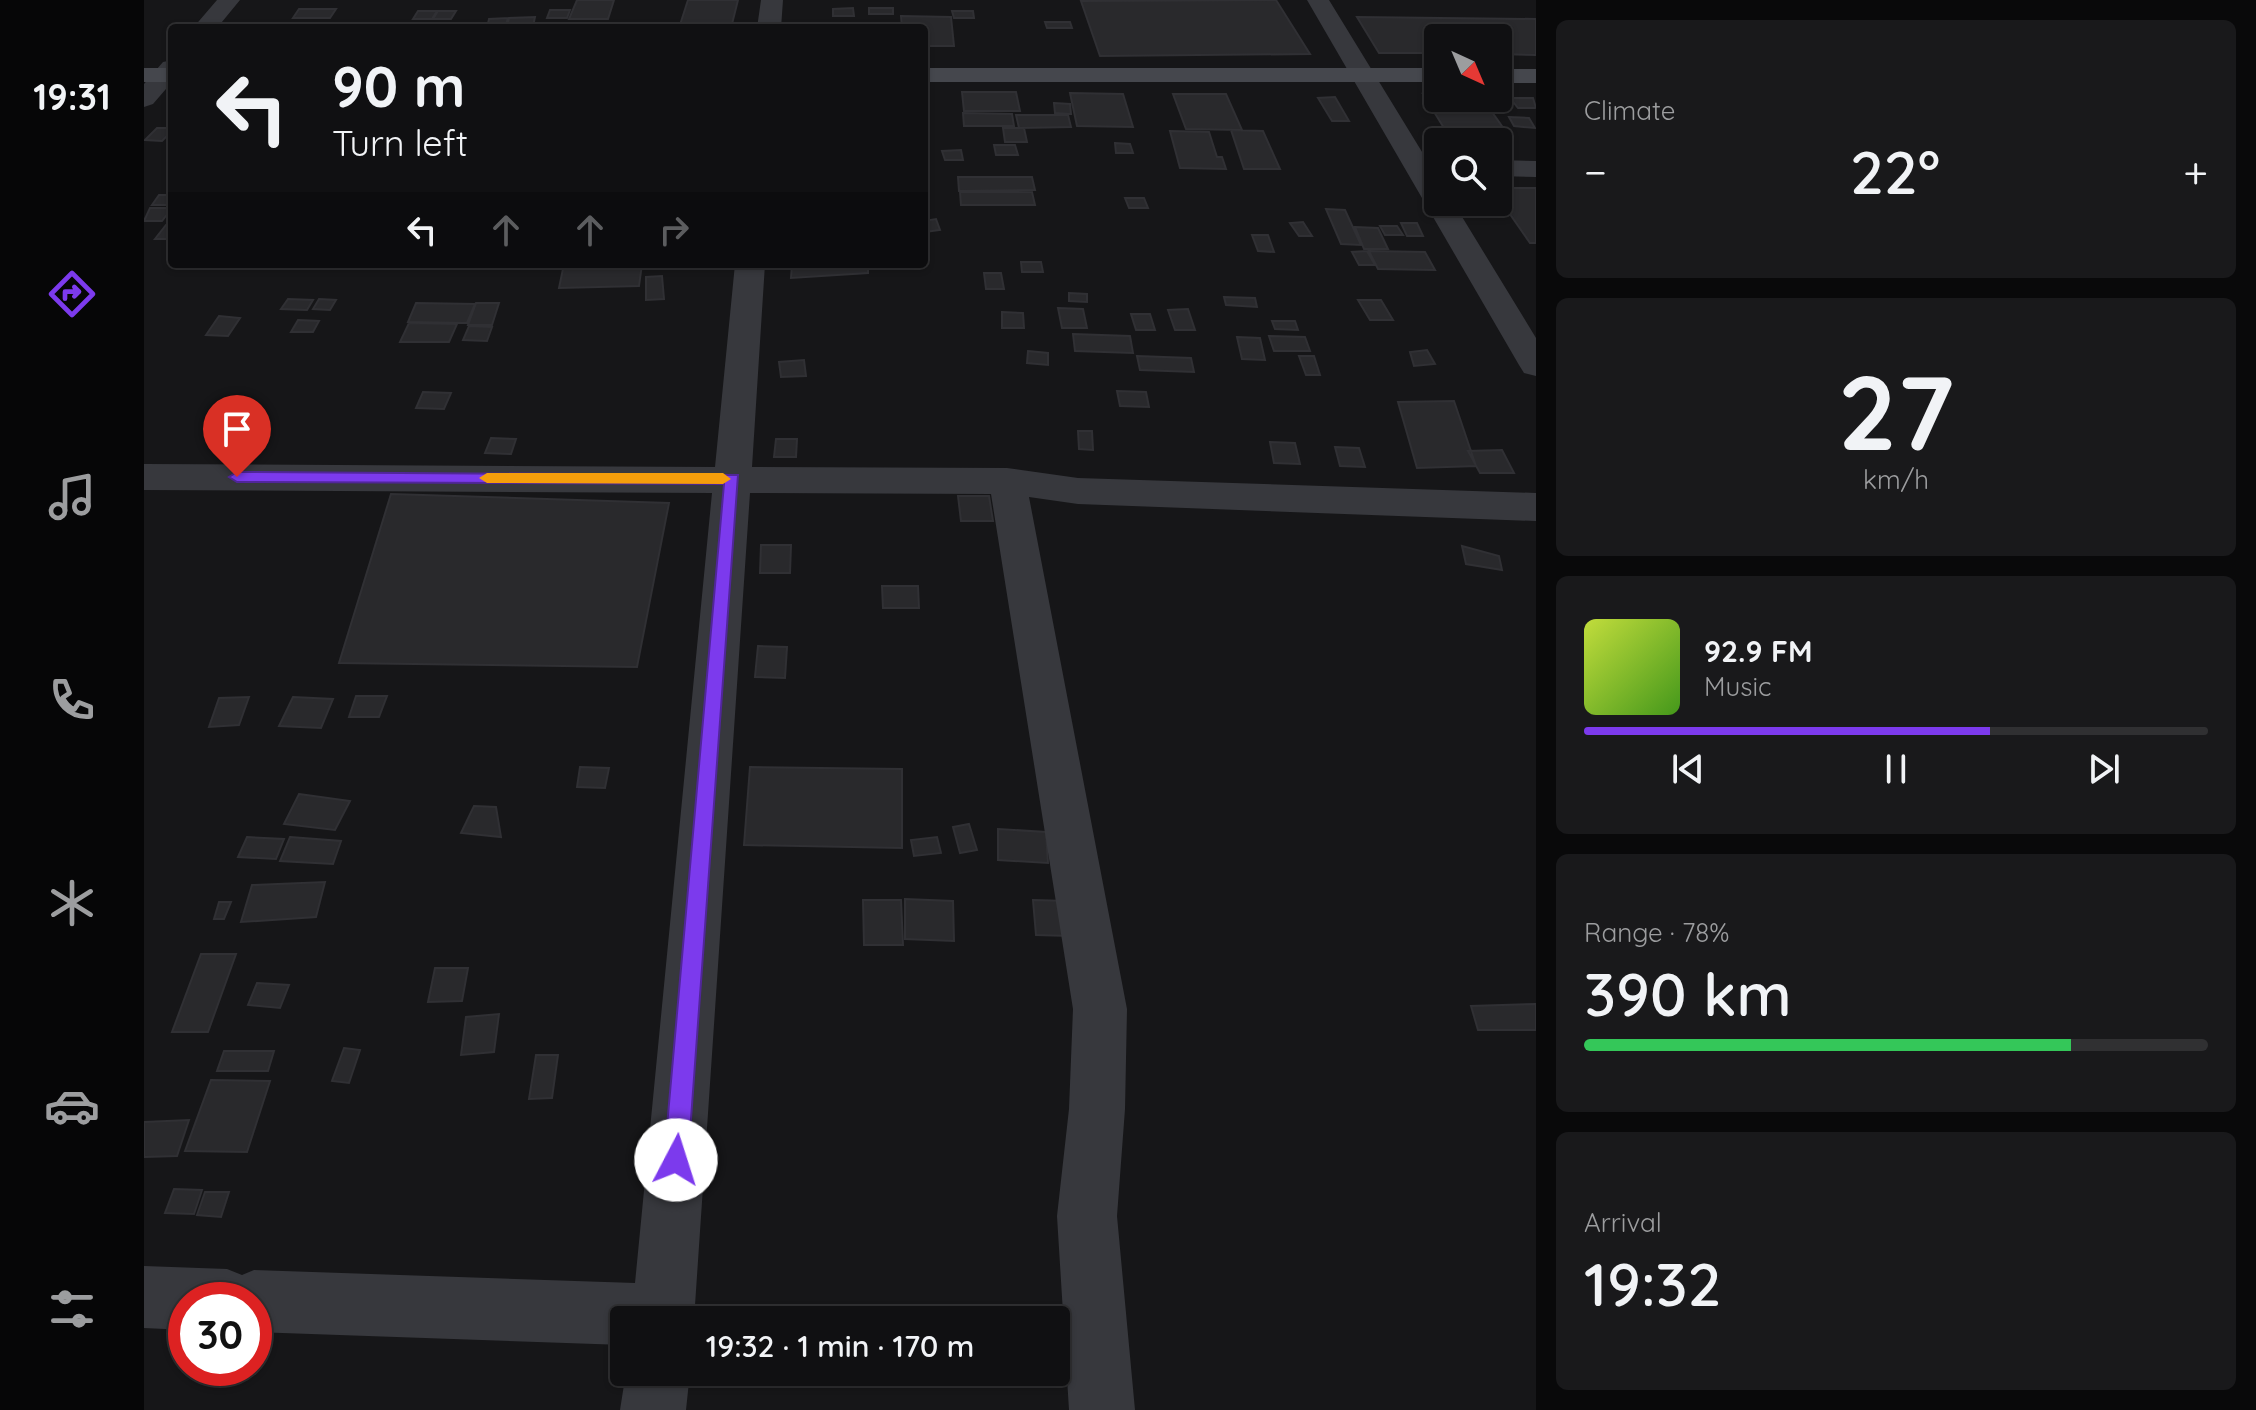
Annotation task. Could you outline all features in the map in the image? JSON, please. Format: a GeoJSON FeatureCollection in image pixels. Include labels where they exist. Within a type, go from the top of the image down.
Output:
{"type":"FeatureCollection","features":[{"type":"Feature","properties":{"kind":"street"},"geometry":{"type":"LineString","coordinates":[[208,24],[229,0]]}},
{"type":"Feature","properties":{"kind":"street"},"geometry":{"type":"LineString","coordinates":[[769,24],[772,0]]}},
{"type":"Feature","properties":{"kind":"street"},"geometry":{"type":"LineString","coordinates":[[1318,0],[1424,163]]}},
{"type":"Feature","properties":{"kind":"street"},"geometry":{"type":"LineString","coordinates":[[144,99],[163,73]]}},
{"type":"Feature","properties":{"kind":"street"},"geometry":{"type":"LineString","coordinates":[[928,75],[1424,75]]}},
{"type":"Feature","properties":{"kind":"street"},"geometry":{"type":"LineString","coordinates":[[1512,76],[1536,76]]}},
{"type":"Feature","properties":{"kind":"street"},"geometry":{"type":"LineString","coordinates":[[1512,168],[1536,169]]}},
{"type":"Feature","properties":{"kind":"street"},"geometry":{"type":"LineString","coordinates":[[1454,216],[1536,365]]}},
{"type":"Feature","properties":{"kind":"street"},"geometry":{"type":"LineString","coordinates":[[663,1306],[750,268]]}},
{"type":"Feature","properties":{"kind":"street"},"geometry":{"type":"LineString","coordinates":[[144,477],[1007,481],[1078,491],[1536,507]]}},
{"type":"Feature","properties":{"kind":"street"},"geometry":{"type":"LineString","coordinates":[[1007,481],[1100,1009],[1097,1109],[1087,1216],[1102,1410]]}},
{"type":"Feature","properties":{"kind":"street"},"geometry":{"type":"LineString","coordinates":[[144,1297],[168,1298]]}},
{"type":"Feature","properties":{"kind":"street"},"geometry":{"type":"LineString","coordinates":[[272,1303],[610,1332]]}},
{"type":"Feature","properties":{"kind":"street"},"geometry":{"type":"LineString","coordinates":[[653,1410],[656,1386]]}},
{"type":"Feature","properties":{"kind":"building"},"geometry":{"type":"Polygon","coordinates":[[[577,0],[614,0],[608,19],[569,19],[577,0]]]}},
{"type":"Feature","properties":{"kind":"building"},"geometry":{"type":"Polygon","coordinates":[[[688,0],[738,0],[732,24],[680,24],[688,0]]]}},
{"type":"Feature","properties":{"kind":"building"},"geometry":{"type":"Polygon","coordinates":[[[1276,0],[1310,54],[1100,56],[1081,1],[1276,0]]]}},
{"type":"Feature","properties":{"kind":"building"},"geometry":{"type":"Polygon","coordinates":[[[853,8],[854,16],[833,16],[833,9],[853,8]]]}},
{"type":"Feature","properties":{"kind":"building"},"geometry":{"type":"Polygon","coordinates":[[[869,8],[893,8],[893,14],[869,14],[869,8]]]}},
{"type":"Feature","properties":{"kind":"building"},"geometry":{"type":"Polygon","coordinates":[[[299,9],[336,9],[330,18],[293,18],[299,9]]]}},
{"type":"Feature","properties":{"kind":"building"},"geometry":{"type":"Polygon","coordinates":[[[550,10],[570,10],[567,18],[547,18],[550,10]]]}},
{"type":"Feature","properties":{"kind":"building"},"geometry":{"type":"Polygon","coordinates":[[[418,11],[437,11],[432,19],[413,19],[418,11]]]}},
{"type":"Feature","properties":{"kind":"building"},"geometry":{"type":"Polygon","coordinates":[[[438,11],[456,11],[451,19],[433,19],[438,11]]]}},
{"type":"Feature","properties":{"kind":"building"},"geometry":{"type":"Polygon","coordinates":[[[952,11],[973,11],[974,18],[954,18],[952,11]]]}},
{"type":"Feature","properties":{"kind":"building"},"geometry":{"type":"Polygon","coordinates":[[[901,16],[951,17],[954,46],[928,46],[928,24],[902,24],[901,16]]]}},
{"type":"Feature","properties":{"kind":"building"},"geometry":{"type":"Polygon","coordinates":[[[535,17],[533,24],[508,24],[509,18],[535,17]]]}},
{"type":"Feature","properties":{"kind":"building"},"geometry":{"type":"Polygon","coordinates":[[[1357,17],[1536,19],[1536,55],[1512,54],[1512,24],[1424,24],[1424,53],[1379,53],[1357,17]]]}},
{"type":"Feature","properties":{"kind":"building"},"geometry":{"type":"Polygon","coordinates":[[[508,18],[506,24],[488,24],[489,19],[508,18]]]}},
{"type":"Feature","properties":{"kind":"building"},"geometry":{"type":"Polygon","coordinates":[[[1045,22],[1070,22],[1072,28],[1047,28],[1045,22]]]}},
{"type":"Feature","properties":{"kind":"building"},"geometry":{"type":"Polygon","coordinates":[[[962,92],[1016,92],[1020,111],[964,111],[962,92]]]}},
{"type":"Feature","properties":{"kind":"building"},"geometry":{"type":"Polygon","coordinates":[[[1070,93],[1123,94],[1133,127],[1077,126],[1070,93]]]}},
{"type":"Feature","properties":{"kind":"building"},"geometry":{"type":"Polygon","coordinates":[[[1173,94],[1226,94],[1242,130],[1186,129],[1173,94]]]}},
{"type":"Feature","properties":{"kind":"building"},"geometry":{"type":"Polygon","coordinates":[[[1335,97],[1349,121],[1332,121],[1318,98],[1335,97]]]}},
{"type":"Feature","properties":{"kind":"building"},"geometry":{"type":"Polygon","coordinates":[[[1512,98],[1533,98],[1536,108],[1518,108],[1512,98]]]}},
{"type":"Feature","properties":{"kind":"building"},"geometry":{"type":"Polygon","coordinates":[[[1054,103],[1070,104],[1071,114],[1055,113],[1054,103]]]}},
{"type":"Feature","properties":{"kind":"building"},"geometry":{"type":"Polygon","coordinates":[[[1434,112],[1492,112],[1503,128],[1444,128],[1434,112]]]}},
{"type":"Feature","properties":{"kind":"building"},"geometry":{"type":"Polygon","coordinates":[[[963,113],[1012,114],[1014,126],[964,126],[963,113]]]}},
{"type":"Feature","properties":{"kind":"building"},"geometry":{"type":"Polygon","coordinates":[[[1016,115],[1068,115],[1071,127],[1019,128],[1016,115]]]}},
{"type":"Feature","properties":{"kind":"building"},"geometry":{"type":"Polygon","coordinates":[[[1509,117],[1529,118],[1535,128],[1514,126],[1509,117]]]}},
{"type":"Feature","properties":{"kind":"building"},"geometry":{"type":"Polygon","coordinates":[[[157,128],[168,128],[168,135],[162,141],[145,140],[157,128]]]}},
{"type":"Feature","properties":{"kind":"building"},"geometry":{"type":"Polygon","coordinates":[[[1003,128],[1024,128],[1027,142],[1005,142],[1003,128]]]}},
{"type":"Feature","properties":{"kind":"building"},"geometry":{"type":"Polygon","coordinates":[[[1231,130],[1263,131],[1280,169],[1244,169],[1231,130]]]}},
{"type":"Feature","properties":{"kind":"building"},"geometry":{"type":"Polygon","coordinates":[[[1170,131],[1209,132],[1217,157],[1222,157],[1226,169],[1180,168],[1170,131]]]}},
{"type":"Feature","properties":{"kind":"building"},"geometry":{"type":"Polygon","coordinates":[[[1115,143],[1130,144],[1133,153],[1116,153],[1115,143]]]}},
{"type":"Feature","properties":{"kind":"building"},"geometry":{"type":"Polygon","coordinates":[[[994,145],[1015,145],[1018,155],[996,155],[994,145]]]}},
{"type":"Feature","properties":{"kind":"building"},"geometry":{"type":"Polygon","coordinates":[[[961,150],[963,160],[945,160],[942,151],[961,150]]]}},
{"type":"Feature","properties":{"kind":"building"},"geometry":{"type":"Polygon","coordinates":[[[958,177],[1032,177],[1035,190],[959,191],[958,177]]]}},
{"type":"Feature","properties":{"kind":"building"},"geometry":{"type":"Polygon","coordinates":[[[1512,188],[1536,188],[1536,243],[1530,243],[1511,216],[1512,188]]]}},
{"type":"Feature","properties":{"kind":"building"},"geometry":{"type":"Polygon","coordinates":[[[960,192],[1032,192],[1035,205],[961,205],[960,192]]]}},
{"type":"Feature","properties":{"kind":"building"},"geometry":{"type":"Polygon","coordinates":[[[159,195],[168,195],[168,205],[152,205],[159,195]]]}},
{"type":"Feature","properties":{"kind":"building"},"geometry":{"type":"Polygon","coordinates":[[[1125,198],[1144,198],[1148,208],[1129,208],[1125,198]]]}},
{"type":"Feature","properties":{"kind":"building"},"geometry":{"type":"Polygon","coordinates":[[[150,208],[168,208],[162,221],[144,221],[150,208]]]}},
{"type":"Feature","properties":{"kind":"building"},"geometry":{"type":"Polygon","coordinates":[[[1326,209],[1345,210],[1361,245],[1341,244],[1326,209]]]}},
{"type":"Feature","properties":{"kind":"building"},"geometry":{"type":"Polygon","coordinates":[[[936,219],[940,230],[928,232],[928,220],[936,219]]]}},
{"type":"Feature","properties":{"kind":"building"},"geometry":{"type":"Polygon","coordinates":[[[1303,222],[1312,236],[1299,236],[1290,223],[1303,222]]]}},
{"type":"Feature","properties":{"kind":"building"},"geometry":{"type":"Polygon","coordinates":[[[1401,223],[1417,223],[1423,236],[1407,236],[1401,223]]]}},
{"type":"Feature","properties":{"kind":"building"},"geometry":{"type":"Polygon","coordinates":[[[166,225],[168,225],[168,239],[155,239],[166,225]]]}},
{"type":"Feature","properties":{"kind":"building"},"geometry":{"type":"Polygon","coordinates":[[[1380,226],[1397,226],[1403,235],[1385,235],[1380,226]]]}},
{"type":"Feature","properties":{"kind":"building"},"geometry":{"type":"Polygon","coordinates":[[[1355,227],[1378,228],[1388,249],[1364,249],[1355,227]]]}},
{"type":"Feature","properties":{"kind":"building"},"geometry":{"type":"Polygon","coordinates":[[[1252,235],[1268,235],[1274,252],[1258,251],[1252,235]]]}},
{"type":"Feature","properties":{"kind":"building"},"geometry":{"type":"Polygon","coordinates":[[[1367,251],[1375,265],[1359,265],[1352,252],[1367,251]]]}},
{"type":"Feature","properties":{"kind":"building"},"geometry":{"type":"Polygon","coordinates":[[[1369,251],[1425,252],[1435,270],[1378,269],[1369,251]]]}},
{"type":"Feature","properties":{"kind":"building"},"geometry":{"type":"Polygon","coordinates":[[[1021,262],[1041,262],[1043,272],[1022,272],[1021,262]]]}},
{"type":"Feature","properties":{"kind":"building"},"geometry":{"type":"Polygon","coordinates":[[[563,268],[641,268],[639,286],[559,288],[563,268]]]}},
{"type":"Feature","properties":{"kind":"building"},"geometry":{"type":"Polygon","coordinates":[[[792,268],[868,268],[868,273],[791,278],[792,268]]]}},
{"type":"Feature","properties":{"kind":"building"},"geometry":{"type":"Polygon","coordinates":[[[984,273],[1001,273],[1004,289],[986,289],[984,273]]]}},
{"type":"Feature","properties":{"kind":"building"},"geometry":{"type":"Polygon","coordinates":[[[662,276],[664,299],[646,300],[646,277],[662,276]]]}},
{"type":"Feature","properties":{"kind":"building"},"geometry":{"type":"Polygon","coordinates":[[[1069,293],[1087,294],[1087,302],[1069,301],[1069,293]]]}},
{"type":"Feature","properties":{"kind":"building"},"geometry":{"type":"Polygon","coordinates":[[[1224,297],[1255,298],[1257,307],[1226,305],[1224,297]]]}},
{"type":"Feature","properties":{"kind":"building"},"geometry":{"type":"Polygon","coordinates":[[[288,299],[313,300],[307,310],[281,309],[288,299]]]}},
{"type":"Feature","properties":{"kind":"building"},"geometry":{"type":"Polygon","coordinates":[[[319,299],[336,300],[330,310],[313,309],[319,299]]]}},
{"type":"Feature","properties":{"kind":"building"},"geometry":{"type":"Polygon","coordinates":[[[1358,300],[1381,300],[1393,320],[1370,320],[1358,300]]]}},
{"type":"Feature","properties":{"kind":"building"},"geometry":{"type":"Polygon","coordinates":[[[416,303],[475,304],[467,323],[408,322],[416,303]]]}},
{"type":"Feature","properties":{"kind":"building"},"geometry":{"type":"Polygon","coordinates":[[[476,303],[499,303],[492,325],[468,325],[476,303]]]}},
{"type":"Feature","properties":{"kind":"building"},"geometry":{"type":"Polygon","coordinates":[[[1058,308],[1083,309],[1087,328],[1062,328],[1058,308]]]}},
{"type":"Feature","properties":{"kind":"building"},"geometry":{"type":"Polygon","coordinates":[[[1188,309],[1195,330],[1175,330],[1168,310],[1188,309]]]}},
{"type":"Feature","properties":{"kind":"building"},"geometry":{"type":"Polygon","coordinates":[[[1002,312],[1023,313],[1024,328],[1002,328],[1002,312]]]}},
{"type":"Feature","properties":{"kind":"building"},"geometry":{"type":"Polygon","coordinates":[[[1131,314],[1150,314],[1155,330],[1136,330],[1131,314]]]}},
{"type":"Feature","properties":{"kind":"building"},"geometry":{"type":"Polygon","coordinates":[[[219,316],[240,318],[228,336],[206,335],[219,316]]]}},
{"type":"Feature","properties":{"kind":"building"},"geometry":{"type":"Polygon","coordinates":[[[298,320],[319,321],[313,332],[291,332],[298,320]]]}},
{"type":"Feature","properties":{"kind":"building"},"geometry":{"type":"Polygon","coordinates":[[[1272,321],[1295,321],[1298,330],[1275,329],[1272,321]]]}},
{"type":"Feature","properties":{"kind":"building"},"geometry":{"type":"Polygon","coordinates":[[[409,323],[457,324],[449,342],[400,342],[409,323]]]}},
{"type":"Feature","properties":{"kind":"building"},"geometry":{"type":"Polygon","coordinates":[[[469,326],[492,327],[487,341],[463,340],[469,326]]]}},
{"type":"Feature","properties":{"kind":"building"},"geometry":{"type":"Polygon","coordinates":[[[1073,334],[1130,336],[1133,353],[1075,351],[1073,334]]]}},
{"type":"Feature","properties":{"kind":"building"},"geometry":{"type":"Polygon","coordinates":[[[1269,336],[1305,337],[1310,351],[1274,351],[1269,336]]]}},
{"type":"Feature","properties":{"kind":"building"},"geometry":{"type":"Polygon","coordinates":[[[1237,337],[1260,338],[1265,360],[1242,359],[1237,337]]]}},
{"type":"Feature","properties":{"kind":"building"},"geometry":{"type":"Polygon","coordinates":[[[1427,350],[1435,364],[1414,366],[1410,352],[1427,350]]]}},
{"type":"Feature","properties":{"kind":"building"},"geometry":{"type":"Polygon","coordinates":[[[1028,351],[1048,353],[1048,365],[1027,363],[1028,351]]]}},
{"type":"Feature","properties":{"kind":"building"},"geometry":{"type":"Polygon","coordinates":[[[1137,356],[1191,358],[1194,372],[1140,370],[1137,356]]]}},
{"type":"Feature","properties":{"kind":"building"},"geometry":{"type":"Polygon","coordinates":[[[1299,356],[1314,356],[1320,375],[1306,375],[1299,356]]]}},
{"type":"Feature","properties":{"kind":"building"},"geometry":{"type":"Polygon","coordinates":[[[804,360],[806,376],[781,377],[779,362],[804,360]]]}},
{"type":"Feature","properties":{"kind":"building"},"geometry":{"type":"Polygon","coordinates":[[[1117,391],[1146,392],[1149,407],[1120,406],[1117,391]]]}},
{"type":"Feature","properties":{"kind":"building"},"geometry":{"type":"Polygon","coordinates":[[[423,392],[451,393],[444,409],[416,408],[423,392]]]}},
{"type":"Feature","properties":{"kind":"building"},"geometry":{"type":"Polygon","coordinates":[[[1454,401],[1476,466],[1417,468],[1398,402],[1454,401]]]}},
{"type":"Feature","properties":{"kind":"building"},"geometry":{"type":"Polygon","coordinates":[[[1078,431],[1092,431],[1093,450],[1079,449],[1078,431]]]}},
{"type":"Feature","properties":{"kind":"building"},"geometry":{"type":"Polygon","coordinates":[[[491,438],[516,439],[511,454],[485,453],[491,438]]]}},
{"type":"Feature","properties":{"kind":"building"},"geometry":{"type":"Polygon","coordinates":[[[776,439],[797,439],[796,457],[774,457],[776,439]]]}},
{"type":"Feature","properties":{"kind":"building"},"geometry":{"type":"Polygon","coordinates":[[[1270,442],[1295,443],[1300,464],[1274,463],[1270,442]]]}},
{"type":"Feature","properties":{"kind":"building"},"geometry":{"type":"Polygon","coordinates":[[[1335,447],[1359,448],[1365,467],[1340,466],[1335,447]]]}},
{"type":"Feature","properties":{"kind":"building"},"geometry":{"type":"Polygon","coordinates":[[[1502,450],[1514,473],[1480,473],[1468,451],[1502,450]]]}},
{"type":"Feature","properties":{"kind":"building"},"geometry":{"type":"Polygon","coordinates":[[[391,494],[669,503],[637,667],[339,663],[391,494]]]}},
{"type":"Feature","properties":{"kind":"building"},"geometry":{"type":"Polygon","coordinates":[[[958,496],[989,496],[993,521],[961,521],[958,496]]]}},
{"type":"Feature","properties":{"kind":"building"},"geometry":{"type":"Polygon","coordinates":[[[761,545],[791,545],[790,573],[760,573],[761,545]]]}},
{"type":"Feature","properties":{"kind":"building"},"geometry":{"type":"Polygon","coordinates":[[[1462,546],[1499,556],[1502,570],[1466,564],[1462,546]]]}},
{"type":"Feature","properties":{"kind":"building"},"geometry":{"type":"Polygon","coordinates":[[[882,586],[918,586],[919,608],[883,608],[882,586]]]}},
{"type":"Feature","properties":{"kind":"building"},"geometry":{"type":"Polygon","coordinates":[[[758,646],[787,647],[785,678],[755,677],[758,646]]]}},
{"type":"Feature","properties":{"kind":"building"},"geometry":{"type":"Polygon","coordinates":[[[356,696],[387,696],[379,717],[349,717],[356,696]]]}},
{"type":"Feature","properties":{"kind":"building"},"geometry":{"type":"Polygon","coordinates":[[[249,697],[239,725],[209,727],[219,698],[249,697]]]}},
{"type":"Feature","properties":{"kind":"building"},"geometry":{"type":"Polygon","coordinates":[[[293,697],[333,699],[321,728],[279,726],[293,697]]]}},
{"type":"Feature","properties":{"kind":"building"},"geometry":{"type":"Polygon","coordinates":[[[580,767],[609,768],[605,788],[577,787],[580,767]]]}},
{"type":"Feature","properties":{"kind":"building"},"geometry":{"type":"Polygon","coordinates":[[[750,767],[902,769],[902,848],[744,845],[750,767]]]}},
{"type":"Feature","properties":{"kind":"building"},"geometry":{"type":"Polygon","coordinates":[[[299,794],[350,801],[335,830],[284,824],[299,794]]]}},
{"type":"Feature","properties":{"kind":"building"},"geometry":{"type":"Polygon","coordinates":[[[474,806],[496,807],[501,837],[461,833],[474,806]]]}},
{"type":"Feature","properties":{"kind":"building"},"geometry":{"type":"Polygon","coordinates":[[[969,824],[977,850],[960,853],[953,827],[969,824]]]}},
{"type":"Feature","properties":{"kind":"building"},"geometry":{"type":"Polygon","coordinates":[[[998,829],[1046,832],[1048,863],[998,860],[998,829]]]}},
{"type":"Feature","properties":{"kind":"building"},"geometry":{"type":"Polygon","coordinates":[[[247,837],[284,839],[276,859],[238,857],[247,837]]]}},
{"type":"Feature","properties":{"kind":"building"},"geometry":{"type":"Polygon","coordinates":[[[290,837],[341,841],[333,864],[280,861],[290,837]]]}},
{"type":"Feature","properties":{"kind":"building"},"geometry":{"type":"Polygon","coordinates":[[[937,837],[941,853],[914,856],[911,840],[937,837]]]}},
{"type":"Feature","properties":{"kind":"building"},"geometry":{"type":"Polygon","coordinates":[[[325,882],[316,917],[241,922],[252,885],[325,882]]]}},
{"type":"Feature","properties":{"kind":"building"},"geometry":{"type":"Polygon","coordinates":[[[905,899],[953,901],[954,941],[905,939],[905,899]]]}},
{"type":"Feature","properties":{"kind":"building"},"geometry":{"type":"Polygon","coordinates":[[[863,900],[901,900],[903,945],[864,945],[863,900]]]}},
{"type":"Feature","properties":{"kind":"building"},"geometry":{"type":"Polygon","coordinates":[[[1033,900],[1067,901],[1070,936],[1036,935],[1033,900]]]}},
{"type":"Feature","properties":{"kind":"building"},"geometry":{"type":"Polygon","coordinates":[[[219,902],[231,902],[224,919],[214,919],[219,902]]]}},
{"type":"Feature","properties":{"kind":"building"},"geometry":{"type":"Polygon","coordinates":[[[201,954],[236,954],[208,1032],[172,1032],[201,954]]]}},
{"type":"Feature","properties":{"kind":"building"},"geometry":{"type":"Polygon","coordinates":[[[435,968],[468,968],[462,1001],[428,1002],[435,968]]]}},
{"type":"Feature","properties":{"kind":"building"},"geometry":{"type":"Polygon","coordinates":[[[257,983],[289,985],[280,1008],[248,1005],[257,983]]]}},
{"type":"Feature","properties":{"kind":"building"},"geometry":{"type":"Polygon","coordinates":[[[1536,1004],[1536,1030],[1478,1030],[1471,1006],[1536,1004]]]}},
{"type":"Feature","properties":{"kind":"building"},"geometry":{"type":"Polygon","coordinates":[[[499,1014],[494,1052],[461,1055],[466,1017],[499,1014]]]}},
{"type":"Feature","properties":{"kind":"building"},"geometry":{"type":"Polygon","coordinates":[[[344,1048],[360,1050],[349,1083],[332,1081],[344,1048]]]}},
{"type":"Feature","properties":{"kind":"building"},"geometry":{"type":"Polygon","coordinates":[[[224,1051],[274,1051],[268,1071],[217,1071],[224,1051]]]}},
{"type":"Feature","properties":{"kind":"building"},"geometry":{"type":"Polygon","coordinates":[[[536,1055],[558,1055],[552,1098],[529,1099],[536,1055]]]}},
{"type":"Feature","properties":{"kind":"building"},"geometry":{"type":"Polygon","coordinates":[[[211,1080],[270,1081],[247,1152],[185,1151],[211,1080]]]}},
{"type":"Feature","properties":{"kind":"building"},"geometry":{"type":"Polygon","coordinates":[[[189,1120],[177,1156],[144,1157],[144,1122],[189,1120]]]}},
{"type":"Feature","properties":{"kind":"building"},"geometry":{"type":"Polygon","coordinates":[[[174,1189],[202,1190],[194,1214],[165,1213],[174,1189]]]}},
{"type":"Feature","properties":{"kind":"building"},"geometry":{"type":"Polygon","coordinates":[[[205,1192],[229,1192],[221,1217],[197,1215],[205,1192]]]}},
{"type":"Feature","properties":{"kind":"slow traffic"},"geometry":{"type":"LineString","coordinates":[[487,478],[723,479]]}},
{"type":"Feature","properties":{"kind":"route"},"geometry":{"type":"LineString","coordinates":[[237,477],[732,479],[676,1160]]}}]}
